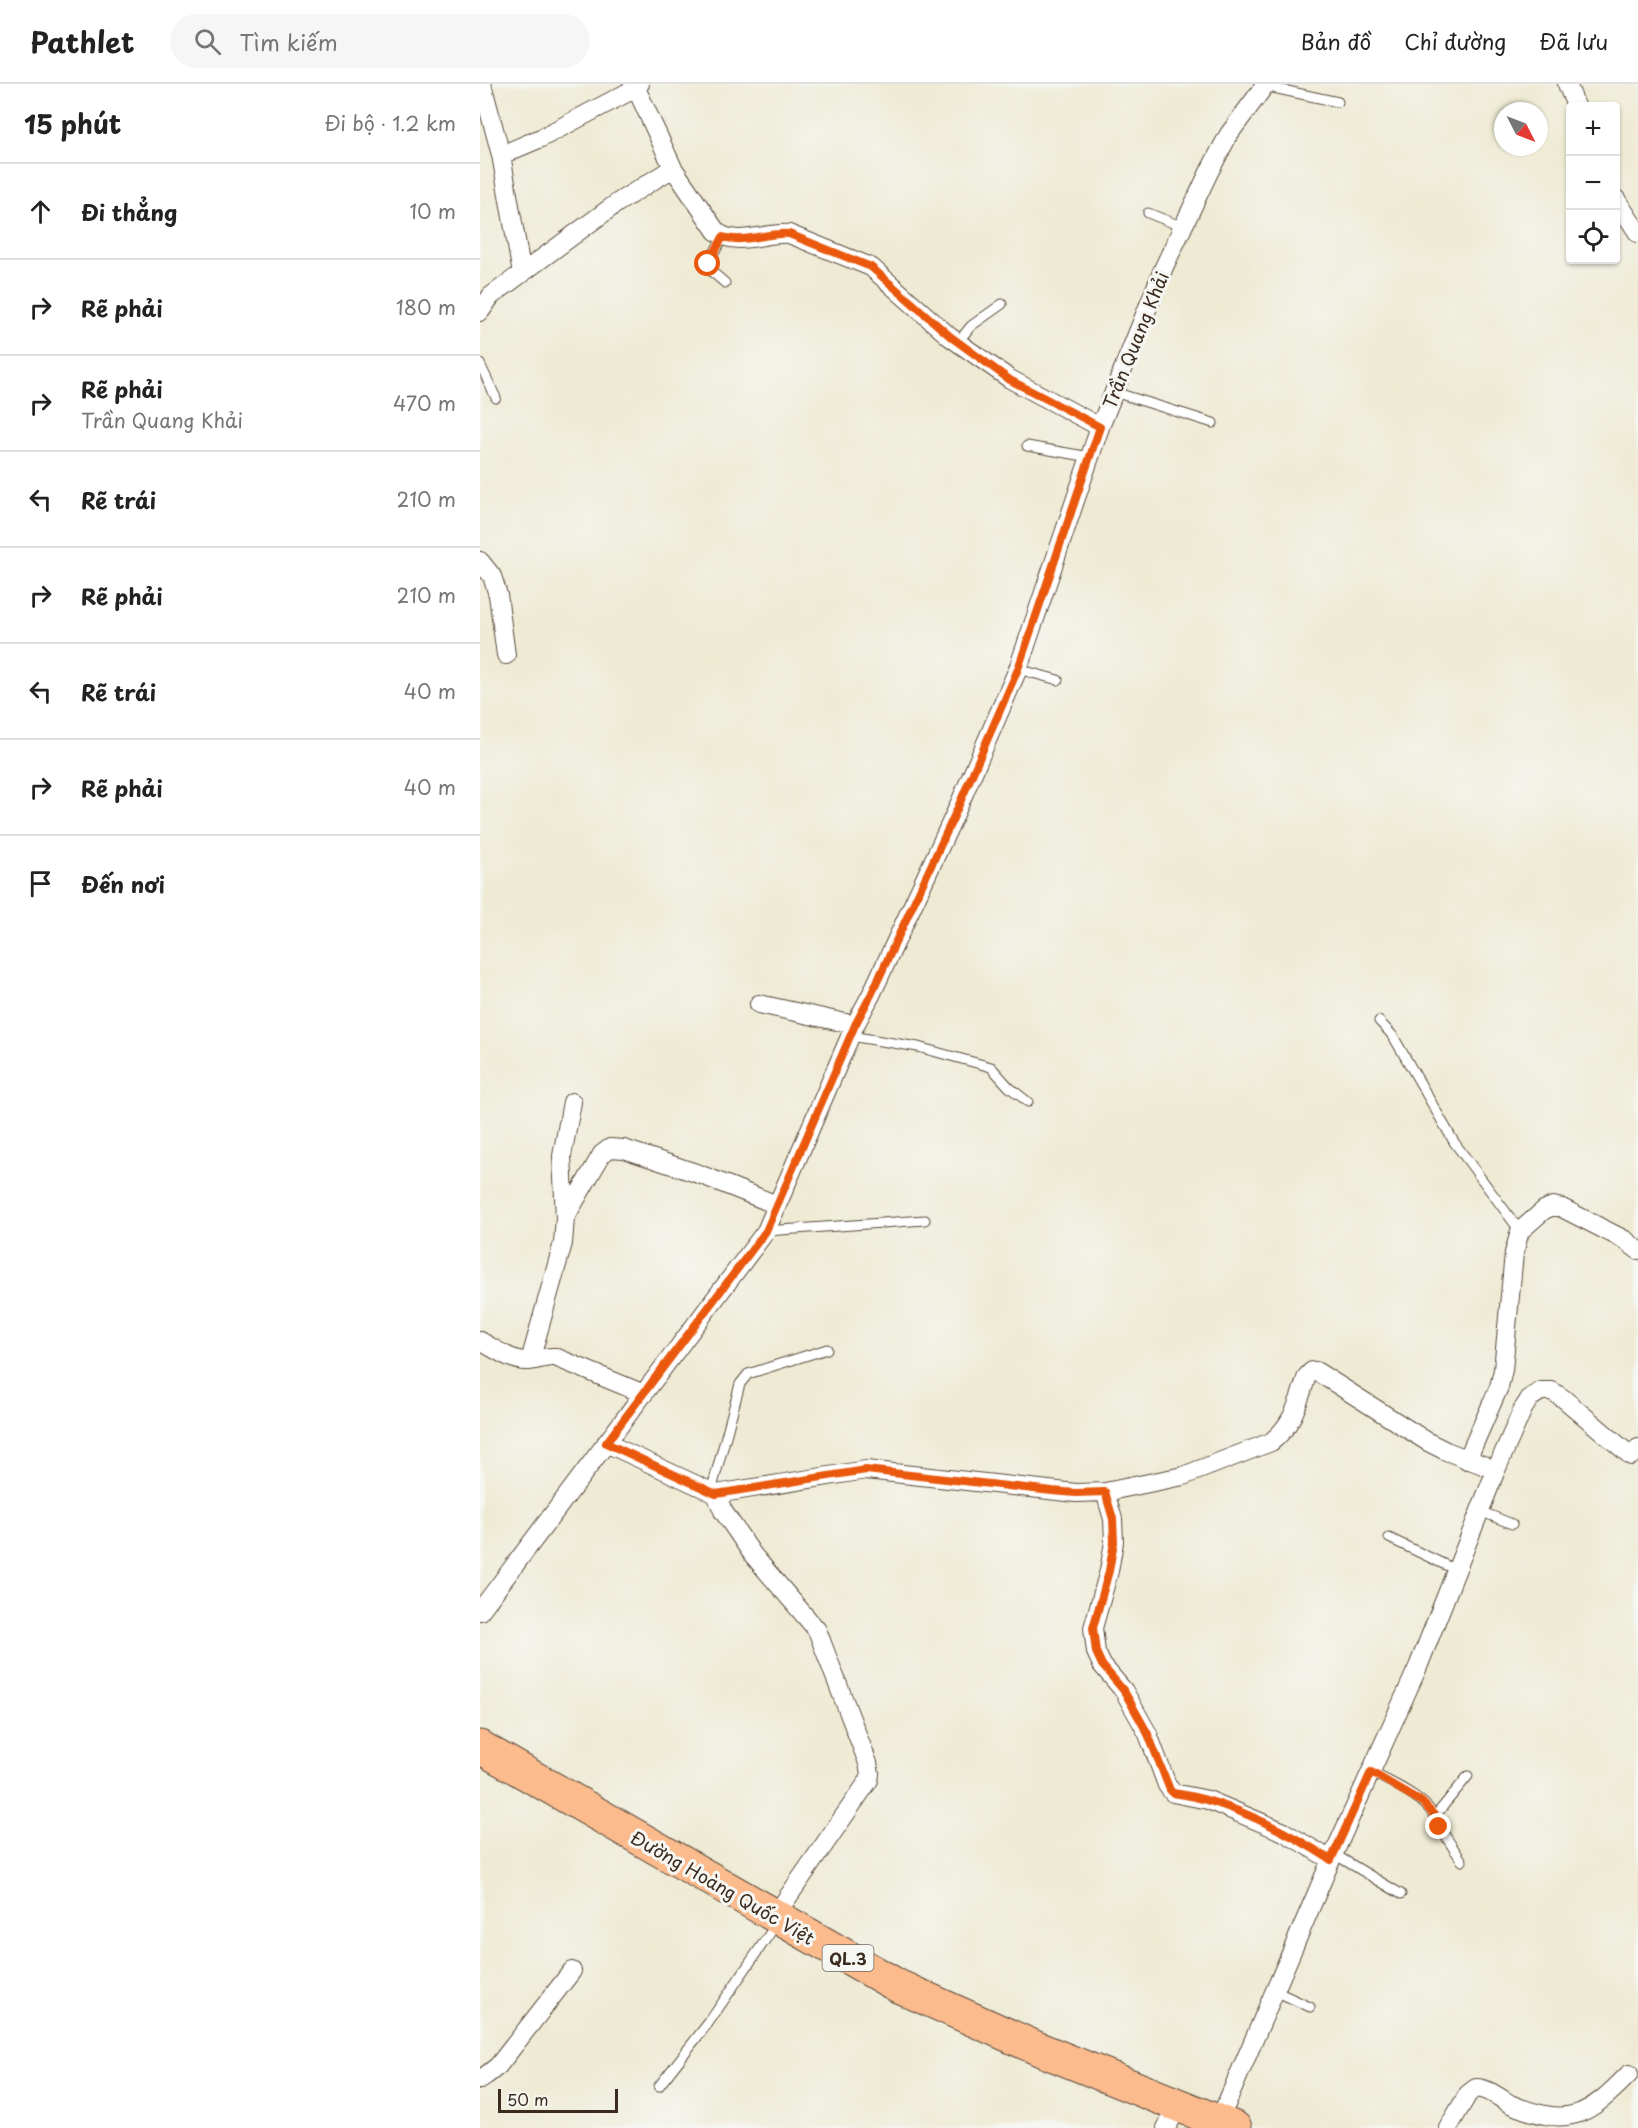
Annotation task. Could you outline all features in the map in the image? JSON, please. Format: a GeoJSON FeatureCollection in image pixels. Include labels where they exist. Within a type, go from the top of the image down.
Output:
{"type":"FeatureCollection","features":[{"type":"Feature","properties":{"kind":"highway","name":"Đường Hoàng Quốc Việt"},"geometry":{"type":"LineString","coordinates":[[480,1747],[898,1986],[1039,2049],[1172,2117],[1227,2124]]}},
{"type":"Feature","properties":{"kind":"street"},"geometry":{"type":"LineString","coordinates":[[482,84],[501,155],[522,274]]}},
{"type":"Feature","properties":{"kind":"street"},"geometry":{"type":"LineString","coordinates":[[1567,84],[1574,102]]}},
{"type":"Feature","properties":{"kind":"street","name":"Trần Quang Khải"},"geometry":{"type":"LineString","coordinates":[[480,1611],[766,1231],[852,1031],[955,814],[1018,669],[1100,427],[1164,267],[1229,134],[1265,85]]}},
{"type":"Feature","properties":{"kind":"street"},"geometry":{"type":"LineString","coordinates":[[501,155],[541,138],[638,86],[673,168],[716,231],[723,237],[732,240],[778,233],[789,234],[871,267],[958,342],[1021,386],[1100,427]]}},
{"type":"Feature","properties":{"kind":"street"},"geometry":{"type":"LineString","coordinates":[[480,312],[491,296],[617,203],[673,168]]}},
{"type":"Feature","properties":{"kind":"street"},"geometry":{"type":"LineString","coordinates":[[1620,205],[1638,233]]}},
{"type":"Feature","properties":{"kind":"street"},"geometry":{"type":"LineString","coordinates":[[480,561],[492,576],[498,595],[506,656]]}},
{"type":"Feature","properties":{"kind":"street"},"geometry":{"type":"LineString","coordinates":[[759,1004],[852,1031]]}},
{"type":"Feature","properties":{"kind":"street"},"geometry":{"type":"LineString","coordinates":[[530,1362],[563,1243],[565,1218],[561,1173],[562,1156],[572,1102]]}},
{"type":"Feature","properties":{"kind":"street"},"geometry":{"type":"LineString","coordinates":[[565,1218],[602,1154],[610,1148],[624,1149],[699,1174],[777,1205]]}},
{"type":"Feature","properties":{"kind":"street"},"geometry":{"type":"LineString","coordinates":[[1467,1460],[1499,1387],[1503,1370],[1514,1253],[1520,1232],[1544,1210],[1553,1206],[1562,1208],[1625,1240],[1638,1250]]}},
{"type":"Feature","properties":{"kind":"street"},"geometry":{"type":"LineString","coordinates":[[480,1341],[519,1360],[530,1362],[545,1356],[555,1357],[644,1394]]}},
{"type":"Feature","properties":{"kind":"street"},"geometry":{"type":"LineString","coordinates":[[606,1443],[713,1493],[866,1470],[1060,1492],[1105,1492],[1197,1473],[1271,1442],[1283,1433],[1292,1420],[1307,1376],[1312,1371],[1319,1372],[1428,1442],[1496,1470]]}},
{"type":"Feature","properties":{"kind":"street"},"geometry":{"type":"LineString","coordinates":[[1227,2124],[1275,1991],[1418,1667],[1496,1470],[1523,1409],[1530,1398],[1540,1391],[1552,1391],[1636,1456]]}},
{"type":"Feature","properties":{"kind":"street"},"geometry":{"type":"LineString","coordinates":[[1105,1492],[1113,1519],[1114,1542],[1109,1571],[1093,1628],[1096,1652],[1102,1665],[1124,1691],[1148,1734],[1167,1785],[1173,1793],[1208,1800],[1284,1832],[1333,1857]]}},
{"type":"Feature","properties":{"kind":"street"},"geometry":{"type":"LineString","coordinates":[[713,1493],[753,1555],[817,1630],[826,1648],[870,1768],[869,1780],[777,1918]]}},
{"type":"Feature","properties":{"kind":"street"},"geometry":{"type":"LineString","coordinates":[[480,2080],[498,2066],[572,1971]]}},
{"type":"Feature","properties":{"kind":"street"},"geometry":{"type":"LineString","coordinates":[[1448,2128],[1468,2094],[1476,2088],[1486,2090],[1532,2115],[1560,2122],[1579,2118],[1598,2106],[1629,2074]]}},
{"type":"Feature","properties":{"kind":"lane"},"geometry":{"type":"LineString","coordinates":[[1265,85],[1338,102]]}},
{"type":"Feature","properties":{"kind":"lane"},"geometry":{"type":"LineString","coordinates":[[1148,213],[1183,227]]}},
{"type":"Feature","properties":{"kind":"lane"},"geometry":{"type":"LineString","coordinates":[[723,237],[708,264],[711,271],[725,283]]}},
{"type":"Feature","properties":{"kind":"lane"},"geometry":{"type":"LineString","coordinates":[[958,342],[971,326],[1002,304]]}},
{"type":"Feature","properties":{"kind":"lane"},"geometry":{"type":"LineString","coordinates":[[480,364],[496,398]]}},
{"type":"Feature","properties":{"kind":"lane"},"geometry":{"type":"LineString","coordinates":[[1114,392],[1213,423]]}},
{"type":"Feature","properties":{"kind":"lane"},"geometry":{"type":"LineString","coordinates":[[1027,446],[1090,457]]}},
{"type":"Feature","properties":{"kind":"lane"},"geometry":{"type":"LineString","coordinates":[[1018,669],[1058,680]]}},
{"type":"Feature","properties":{"kind":"lane"},"geometry":{"type":"LineString","coordinates":[[1379,1021],[1393,1036],[1454,1142],[1520,1232]]}},
{"type":"Feature","properties":{"kind":"lane"},"geometry":{"type":"LineString","coordinates":[[852,1031],[992,1067],[1009,1087],[1028,1102]]}},
{"type":"Feature","properties":{"kind":"lane"},"geometry":{"type":"LineString","coordinates":[[766,1231],[925,1220]]}},
{"type":"Feature","properties":{"kind":"lane"},"geometry":{"type":"LineString","coordinates":[[713,1493],[743,1378],[748,1374],[826,1348]]}},
{"type":"Feature","properties":{"kind":"lane"},"geometry":{"type":"LineString","coordinates":[[1480,1511],[1512,1524]]}},
{"type":"Feature","properties":{"kind":"lane"},"geometry":{"type":"LineString","coordinates":[[1389,1538],[1456,1570]]}},
{"type":"Feature","properties":{"kind":"lane"},"geometry":{"type":"LineString","coordinates":[[1371,1772],[1422,1802],[1435,1816],[1436,1822],[1462,1861]]}},
{"type":"Feature","properties":{"kind":"lane"},"geometry":{"type":"LineString","coordinates":[[1435,1816],[1468,1776]]}},
{"type":"Feature","properties":{"kind":"lane"},"geometry":{"type":"LineString","coordinates":[[1333,1857],[1401,1894]]}},
{"type":"Feature","properties":{"kind":"lane"},"geometry":{"type":"LineString","coordinates":[[659,2086],[709,2022],[777,1918]]}},
{"type":"Feature","properties":{"kind":"lane"},"geometry":{"type":"LineString","coordinates":[[1275,1991],[1310,2007]]}},
{"type":"Feature","properties":{"kind":"route"},"geometry":{"type":"LineString","coordinates":[[708,264],[723,237],[732,240],[778,233],[789,234],[871,267],[941,329],[1010,380],[1100,427],[1018,669],[955,814],[850,1036],[766,1231],[606,1443],[716,1494],[866,1470],[1052,1491],[1105,1492],[1113,1519],[1114,1542],[1109,1571],[1093,1628],[1096,1652],[1111,1678],[1124,1691],[1148,1734],[1170,1790],[1173,1793],[1208,1800],[1260,1821],[1306,1843],[1331,1860],[1371,1772],[1422,1802],[1435,1816],[1439,1827]]}}]}
